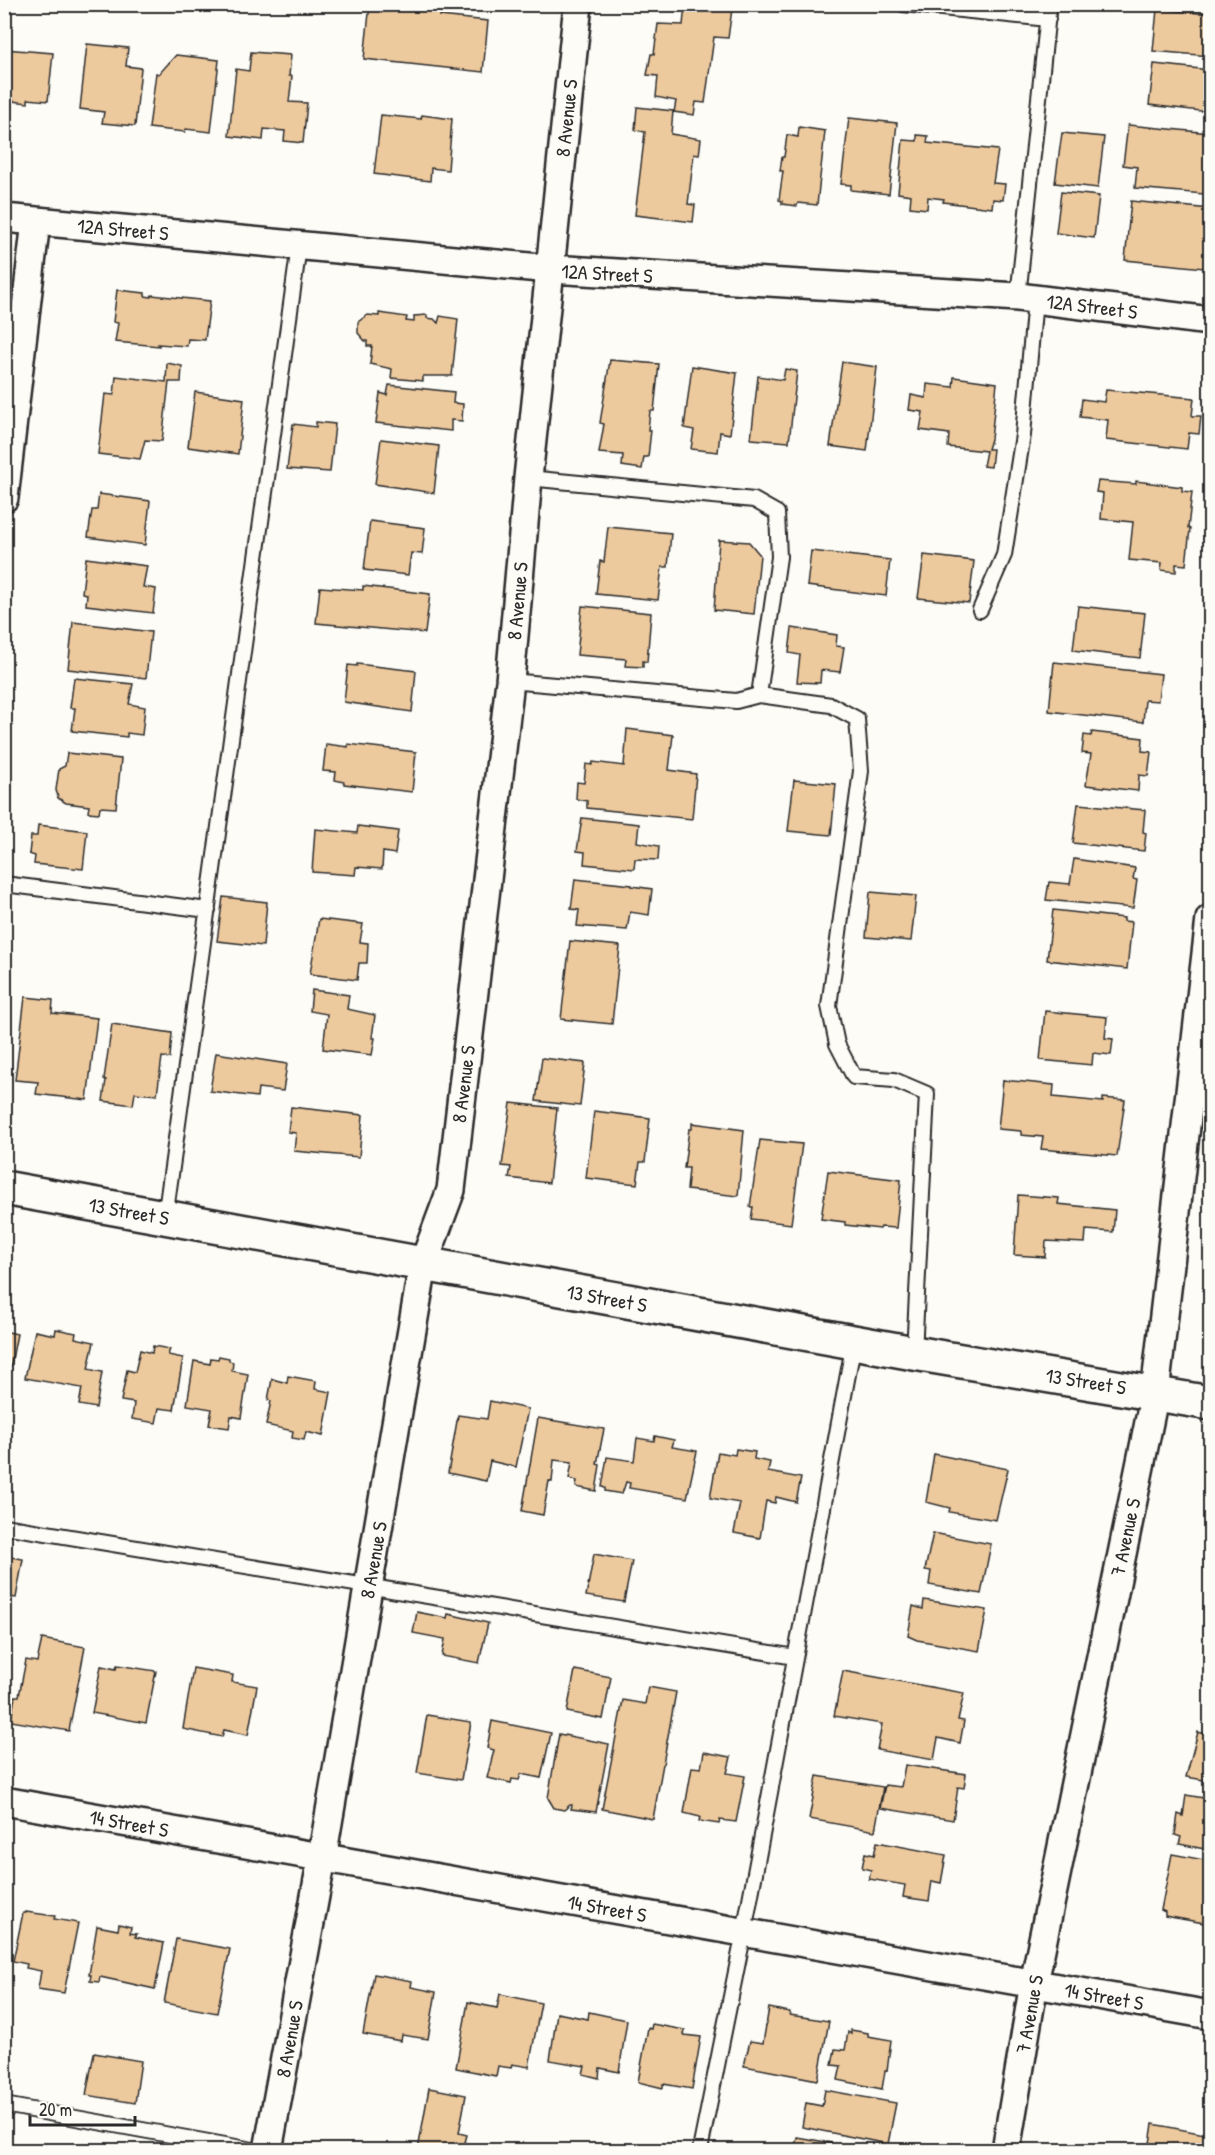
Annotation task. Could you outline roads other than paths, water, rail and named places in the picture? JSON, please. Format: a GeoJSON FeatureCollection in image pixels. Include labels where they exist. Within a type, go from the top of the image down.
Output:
{"type":"FeatureCollection","features":[{"type":"Feature","properties":{"kind":"street","name":"8 Avenue S"},"geometry":{"type":"LineString","coordinates":[[268,2151],[322,1858],[423,1264],[451,1190],[510,681],[528,478],[578,4]]}},
{"type":"Feature","properties":{"kind":"street","name":"12A Street S"},"geometry":{"type":"LineString","coordinates":[[4,218],[551,269],[1027,298],[1210,321]]}},
{"type":"Feature","properties":{"kind":"street"},"geometry":{"type":"LineString","coordinates":[[4,498],[36,221]]}},
{"type":"Feature","properties":{"kind":"street","name":"7 Avenue S"},"geometry":{"type":"LineString","coordinates":[[1006,2151],[1034,1983],[1155,1393],[1210,919]]}},
{"type":"Feature","properties":{"kind":"street","name":"13 Street S"},"geometry":{"type":"LineString","coordinates":[[4,1188],[914,1353],[1210,1403]]}},
{"type":"Feature","properties":{"kind":"street","name":"14 Street S"},"geometry":{"type":"LineString","coordinates":[[4,1801],[1210,2015]]}},
{"type":"Feature","properties":{"kind":"lane"},"geometry":{"type":"LineString","coordinates":[[903,4],[1048,19]]}},
{"type":"Feature","properties":{"kind":"lane"},"geometry":{"type":"LineString","coordinates":[[981,610],[1005,555],[1023,435],[1027,298],[1049,4]]}},
{"type":"Feature","properties":{"kind":"lane"},"geometry":{"type":"LineString","coordinates":[[165,1218],[299,246]]}},
{"type":"Feature","properties":{"kind":"lane"},"geometry":{"type":"LineString","coordinates":[[528,478],[754,500],[777,513],[779,557],[759,695]]}},
{"type":"Feature","properties":{"kind":"lane"},"geometry":{"type":"LineString","coordinates":[[510,681],[736,701],[759,695],[831,705],[857,719],[861,771],[829,1006],[837,1044],[854,1077],[894,1080],[927,1094],[914,1353]]}},
{"type":"Feature","properties":{"kind":"lane"},"geometry":{"type":"LineString","coordinates":[[4,884],[208,910]]}},
{"type":"Feature","properties":{"kind":"lane"},"geometry":{"type":"LineString","coordinates":[[700,2151],[744,1932],[854,1342]]}},
{"type":"Feature","properties":{"kind":"lane"},"geometry":{"type":"LineString","coordinates":[[4,1527],[795,1656]]}},
{"type":"Feature","properties":{"kind":"lane"},"geometry":{"type":"LineString","coordinates":[[4,2105],[253,2151]]}}]}
